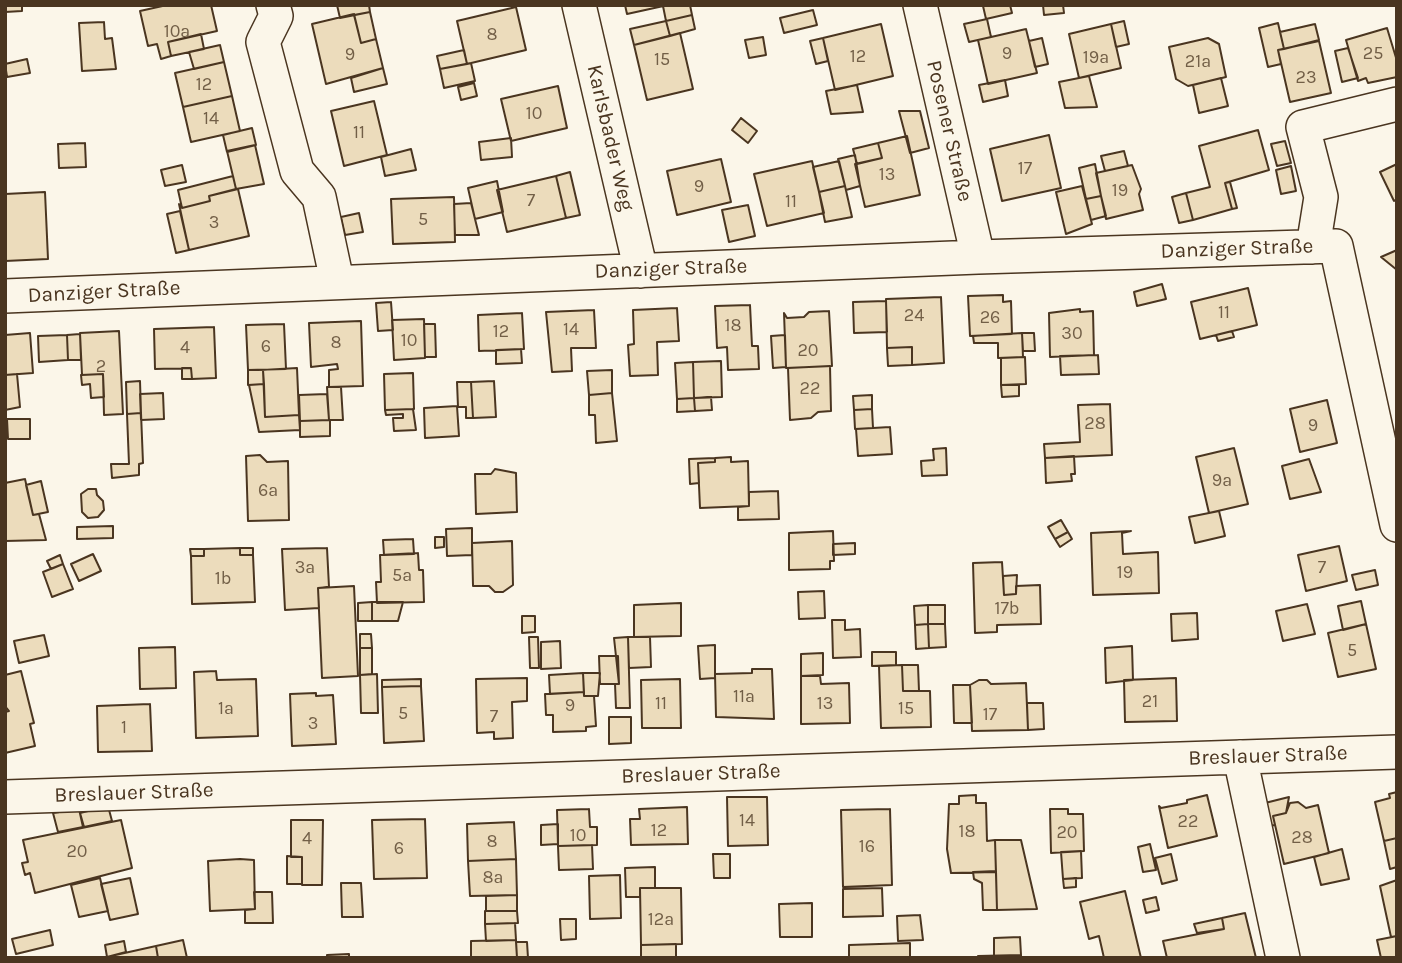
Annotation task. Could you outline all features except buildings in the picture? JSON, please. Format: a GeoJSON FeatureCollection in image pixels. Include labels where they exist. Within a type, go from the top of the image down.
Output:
{"type":"FeatureCollection","features":[{"type":"Feature","properties":{"kind":"street"},"geometry":{"type":"LineString","coordinates":[[273,5],[275,16],[263,43],[297,171],[319,197],[337,281]]}},
{"type":"Feature","properties":{"kind":"street","name":"Karlsbader Weg"},"geometry":{"type":"LineString","coordinates":[[579,5],[641,271]]}},
{"type":"Feature","properties":{"kind":"street","name":"Posener Straße"},"geometry":{"type":"LineString","coordinates":[[920,5],[978,257]]}},
{"type":"Feature","properties":{"kind":"street"},"geometry":{"type":"LineString","coordinates":[[1397,104],[1303,127],[1321,197],[1325,247],[1397,525]]}},
{"type":"Feature","properties":{"kind":"street","name":"Danziger Straße"},"geometry":{"type":"LineString","coordinates":[[5,296],[978,257],[1325,247]]}},
{"type":"Feature","properties":{"kind":"street","name":"Breslauer Straße"},"geometry":{"type":"LineString","coordinates":[[5,797],[1397,752]]}},
{"type":"Feature","properties":{"kind":"street"},"geometry":{"type":"LineString","coordinates":[[1240,757],[1283,958]]}}]}
